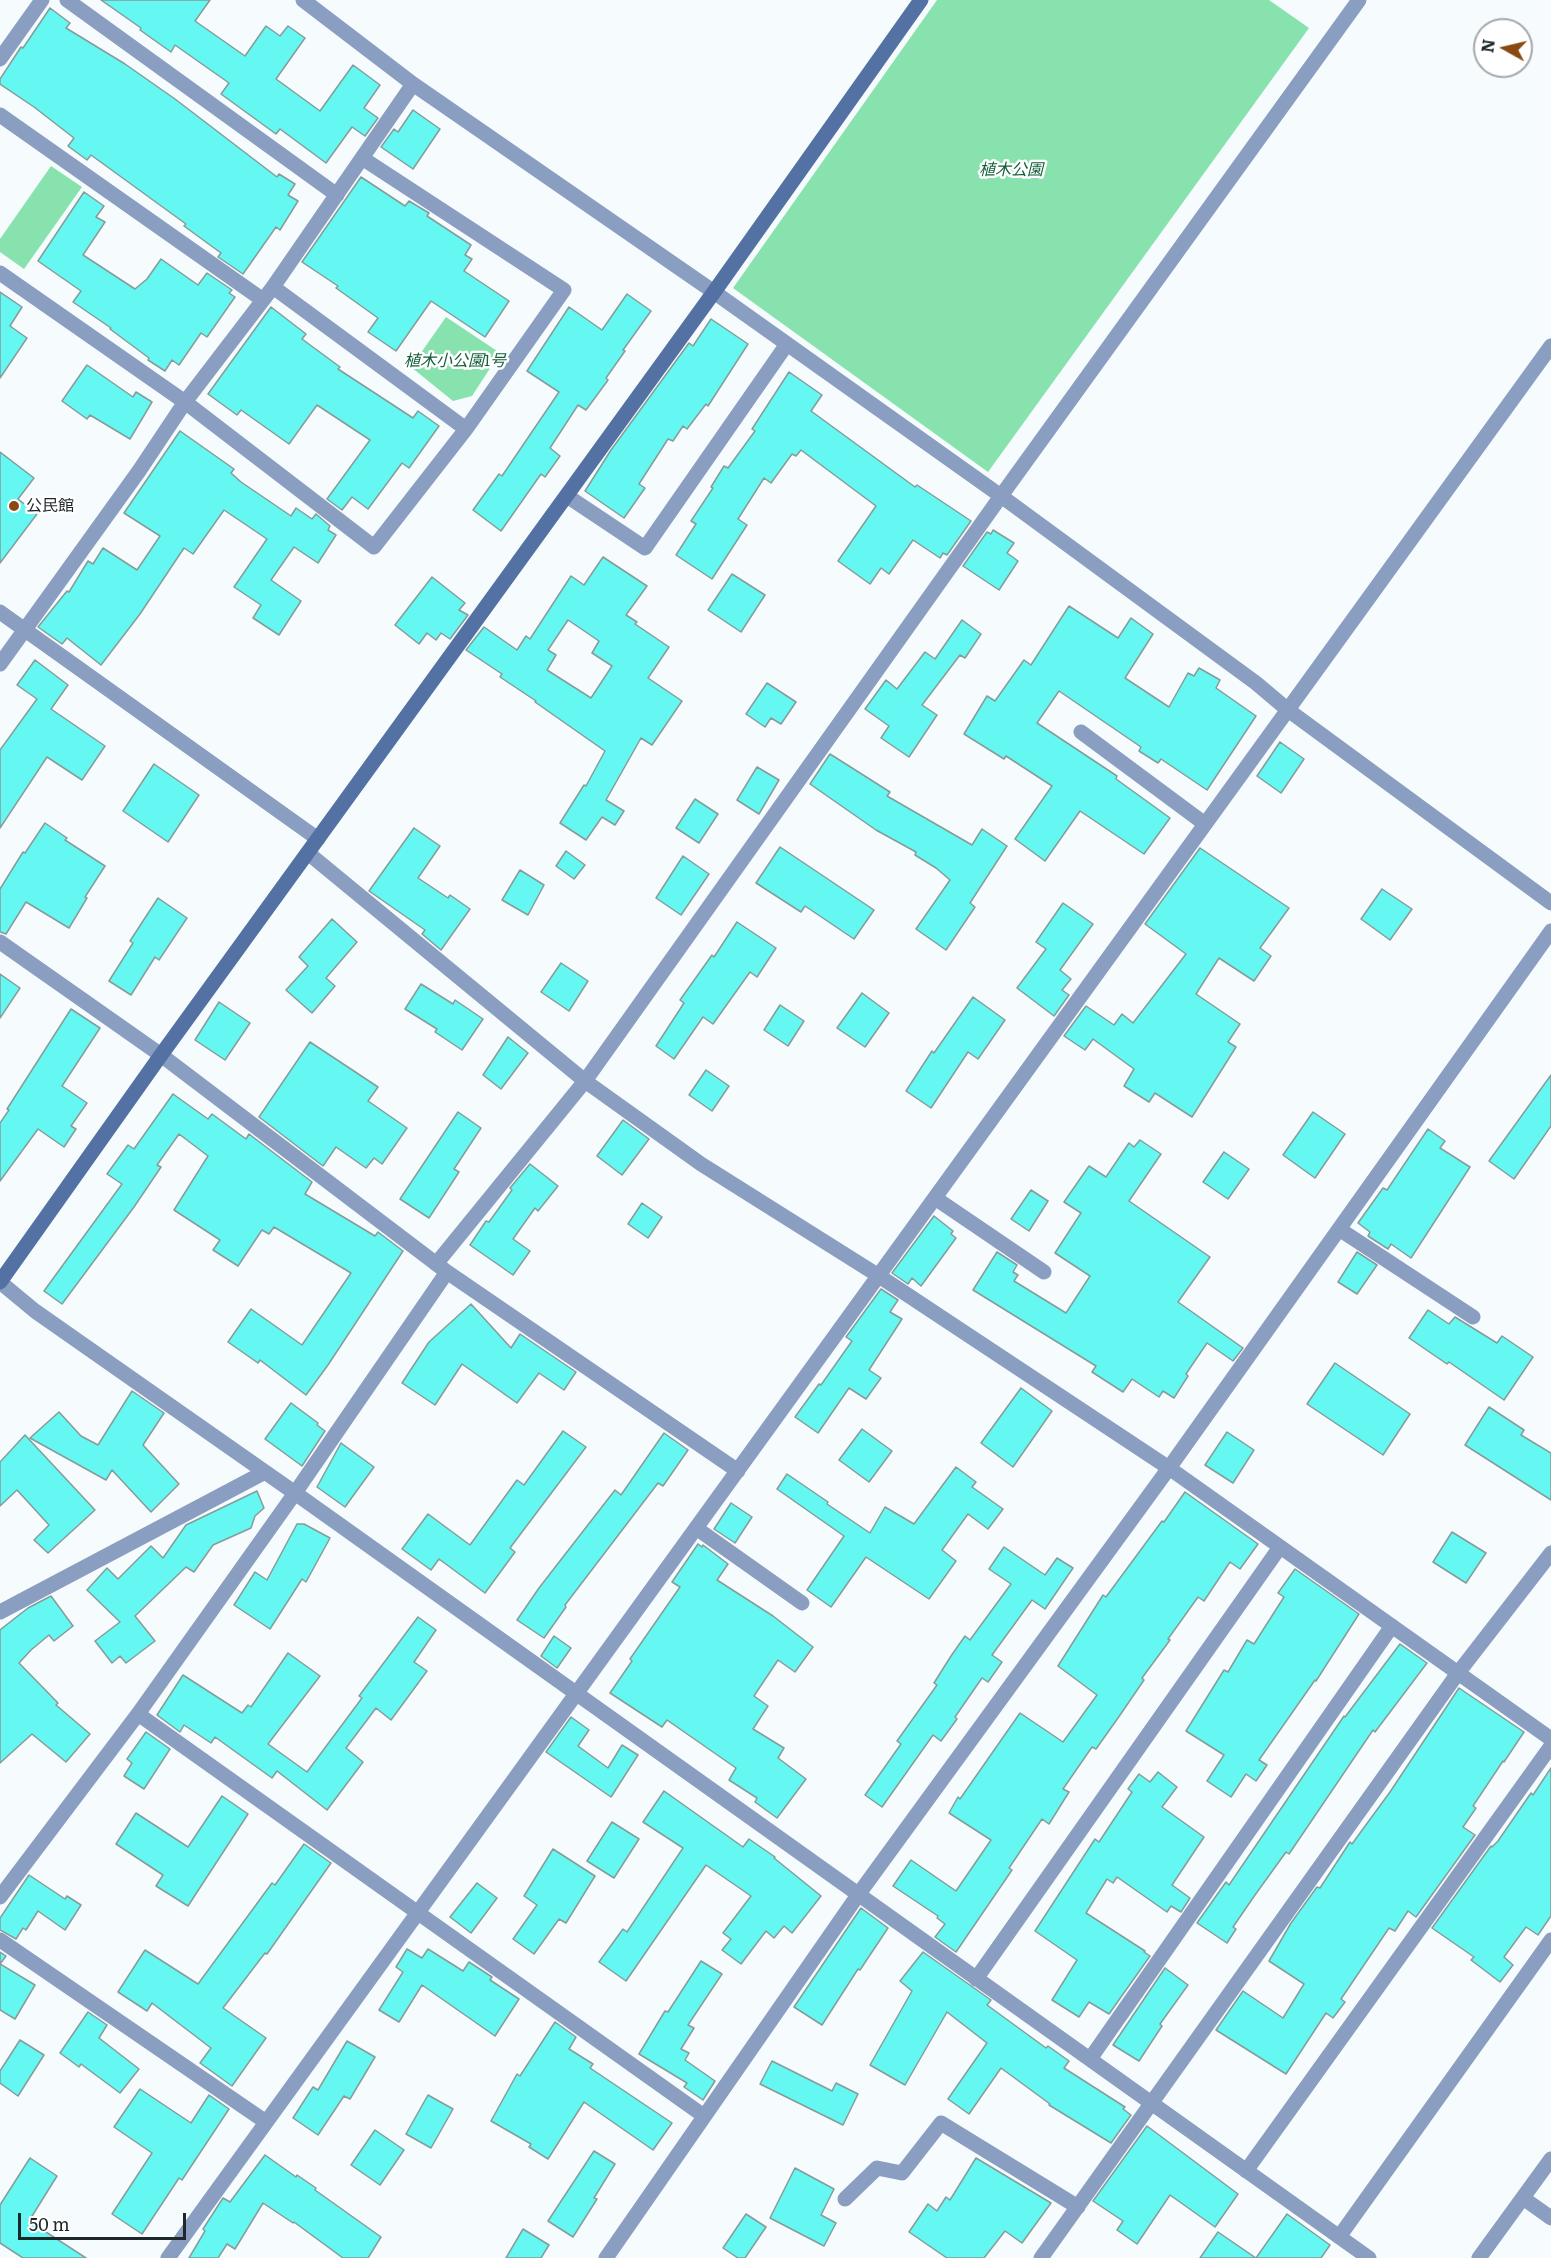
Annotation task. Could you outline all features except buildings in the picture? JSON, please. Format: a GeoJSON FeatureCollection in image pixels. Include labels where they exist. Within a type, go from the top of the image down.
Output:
{"type":"FeatureCollection","features":[{"type":"Feature","properties":{"kind":"street"},"geometry":{"type":"LineString","coordinates":[[0,60],[42,0]]}},
{"type":"Feature","properties":{"kind":"street"},"geometry":{"type":"LineString","coordinates":[[68,0],[337,195]]}},
{"type":"Feature","properties":{"kind":"street"},"geometry":{"type":"LineString","coordinates":[[303,0],[413,84],[714,292],[1001,496],[1551,903]]}},
{"type":"Feature","properties":{"kind":"street"},"geometry":{"type":"LineString","coordinates":[[921,0],[714,292],[161,1055],[0,1282],[35,1311],[295,1493],[1369,2258]]}},
{"type":"Feature","properties":{"kind":"street"},"geometry":{"type":"LineString","coordinates":[[0,1897],[138,1714],[295,1493],[441,1268],[585,1081],[1001,496],[1359,0]]}},
{"type":"Feature","properties":{"kind":"street"},"geometry":{"type":"LineString","coordinates":[[0,664],[139,471],[185,402],[273,286],[413,84]]}},
{"type":"Feature","properties":{"kind":"street"},"geometry":{"type":"LineString","coordinates":[[0,115],[263,300]]}},
{"type":"Feature","properties":{"kind":"street"},"geometry":{"type":"LineString","coordinates":[[0,273],[185,402],[374,546],[466,429],[564,290],[362,158]]}},
{"type":"Feature","properties":{"kind":"street"},"geometry":{"type":"LineString","coordinates":[[273,286],[466,429]]}},
{"type":"Feature","properties":{"kind":"street"},"geometry":{"type":"LineString","coordinates":[[567,496],[645,548],[787,344]]}},
{"type":"Feature","properties":{"kind":"street"},"geometry":{"type":"LineString","coordinates":[[168,2258],[1551,346]]}},
{"type":"Feature","properties":{"kind":"street"},"geometry":{"type":"LineString","coordinates":[[0,612],[318,839]]}},
{"type":"Feature","properties":{"kind":"street"},"geometry":{"type":"LineString","coordinates":[[1081,732],[1205,824]]}},
{"type":"Feature","properties":{"kind":"street"},"geometry":{"type":"LineString","coordinates":[[308,854],[585,1081],[701,1164],[879,1276],[1168,1468],[1551,1739]]}},
{"type":"Feature","properties":{"kind":"street"},"geometry":{"type":"LineString","coordinates":[[606,2258],[858,1895],[1168,1468],[1551,931]]}},
{"type":"Feature","properties":{"kind":"street"},"geometry":{"type":"LineString","coordinates":[[0,942],[161,1055],[441,1268],[738,1471]]}},
{"type":"Feature","properties":{"kind":"street"},"geometry":{"type":"LineString","coordinates":[[935,1198],[1044,1272]]}},
{"type":"Feature","properties":{"kind":"street"},"geometry":{"type":"LineString","coordinates":[[1339,1229],[1473,1317]]}},
{"type":"Feature","properties":{"kind":"street"},"geometry":{"type":"LineString","coordinates":[[0,1612],[265,1472]]}},
{"type":"Feature","properties":{"kind":"street"},"geometry":{"type":"LineString","coordinates":[[696,1528],[802,1603]]}},
{"type":"Feature","properties":{"kind":"street"},"geometry":{"type":"LineString","coordinates":[[976,1979],[1280,1547]]}},
{"type":"Feature","properties":{"kind":"street"},"geometry":{"type":"LineString","coordinates":[[1041,2258],[1458,1673],[1551,1553]]}},
{"type":"Feature","properties":{"kind":"street"},"geometry":{"type":"LineString","coordinates":[[1090,2059],[1392,1626]]}},
{"type":"Feature","properties":{"kind":"street"},"geometry":{"type":"LineString","coordinates":[[138,1714],[704,2116]]}},
{"type":"Feature","properties":{"kind":"street"},"geometry":{"type":"LineString","coordinates":[[1246,2170],[1551,1746]]}},
{"type":"Feature","properties":{"kind":"street"},"geometry":{"type":"LineString","coordinates":[[0,1940],[266,2122]]}},
{"type":"Feature","properties":{"kind":"street"},"geometry":{"type":"LineString","coordinates":[[1339,2236],[1551,1940]]}},
{"type":"Feature","properties":{"kind":"street"},"geometry":{"type":"LineString","coordinates":[[846,2199],[877,2168],[902,2174],[941,2123],[1078,2207]]}},
{"type":"Feature","properties":{"kind":"street"},"geometry":{"type":"LineString","coordinates":[[1479,2258],[1551,2159]]}},
{"type":"Feature","properties":{"kind":"street"},"geometry":{"type":"LineString","coordinates":[[1523,2198],[1551,2218]]}},
{"type":"Feature","properties":{"kind":"green space","name":"植木公園"},"geometry":{"type":"Polygon","coordinates":[[[937,0],[1269,0],[1309,28],[988,472],[733,288],[937,0]]]}},
{"type":"Feature","properties":{"kind":"green space"},"geometry":{"type":"Polygon","coordinates":[[[51,166],[82,187],[24,269],[0,252],[0,239],[51,166]]]}},
{"type":"Feature","properties":{"kind":"green space","name":"植木小公園1号"},"geometry":{"type":"Polygon","coordinates":[[[446,317],[500,353],[472,396],[453,401],[411,367],[446,317]]]}},
{"type":"Feature","properties":{"kind":"place","name":"公民館"},"geometry":{"type":"Point","coordinates":[14,506]}}]}
